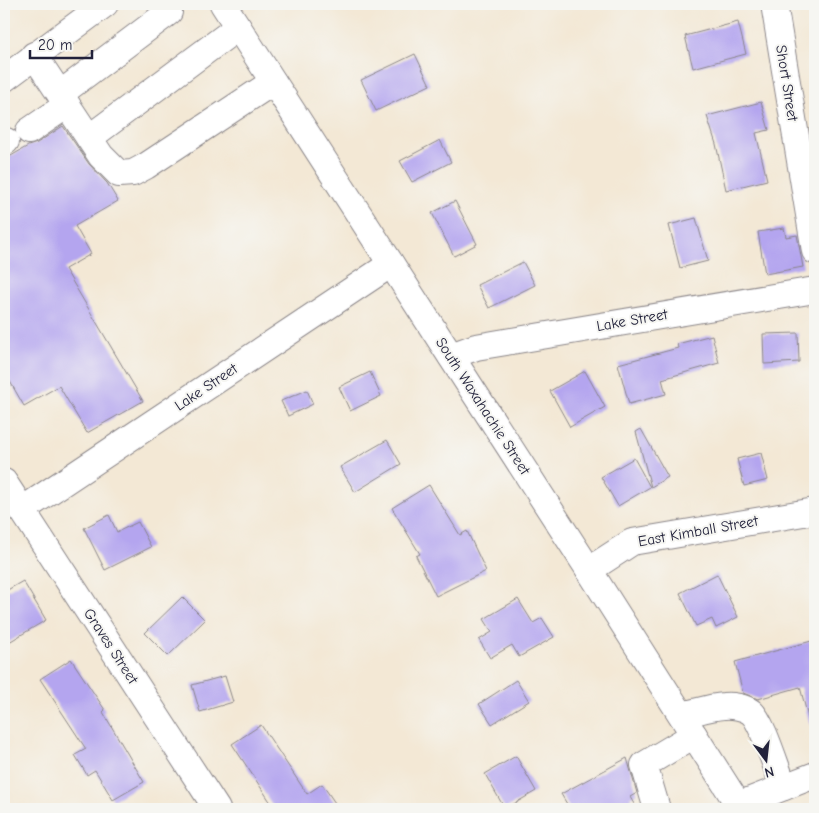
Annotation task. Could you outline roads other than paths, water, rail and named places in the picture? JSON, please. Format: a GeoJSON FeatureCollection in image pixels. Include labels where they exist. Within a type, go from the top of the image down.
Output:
{"type":"FeatureCollection","features":[{"type":"Feature","properties":{"kind":"street"},"geometry":{"type":"LineString","coordinates":[[104,4],[14,64],[63,100],[101,156],[119,174],[133,173],[146,166],[273,82]]}},
{"type":"Feature","properties":{"kind":"street","name":"South Waxahachie Street"},"geometry":{"type":"LineString","coordinates":[[223,4],[740,807]]}},
{"type":"Feature","properties":{"kind":"street","name":"Short Street"},"geometry":{"type":"LineString","coordinates":[[774,4],[815,251]]}},
{"type":"Feature","properties":{"kind":"street"},"geometry":{"type":"LineString","coordinates":[[13,138],[63,100],[169,12]]}},
{"type":"Feature","properties":{"kind":"street"},"geometry":{"type":"LineString","coordinates":[[89,138],[238,27]]}},
{"type":"Feature","properties":{"kind":"street","name":"Lake Street"},"geometry":{"type":"LineString","coordinates":[[22,510],[391,264]]}},
{"type":"Feature","properties":{"kind":"street","name":"Lake Street"},"geometry":{"type":"LineString","coordinates":[[451,356],[476,347],[815,290]]}},
{"type":"Feature","properties":{"kind":"street","name":"Graves Street"},"geometry":{"type":"LineString","coordinates":[[4,482],[217,809]]}},
{"type":"Feature","properties":{"kind":"street","name":"East Kimball Street"},"geometry":{"type":"LineString","coordinates":[[589,570],[632,542],[815,511]]}},
{"type":"Feature","properties":{"kind":"street"},"geometry":{"type":"LineString","coordinates":[[657,809],[644,764],[688,725],[725,706],[743,708],[750,712],[763,732],[784,787]]}},
{"type":"Feature","properties":{"kind":"street"},"geometry":{"type":"LineString","coordinates":[[740,807],[815,775]]}}]}
